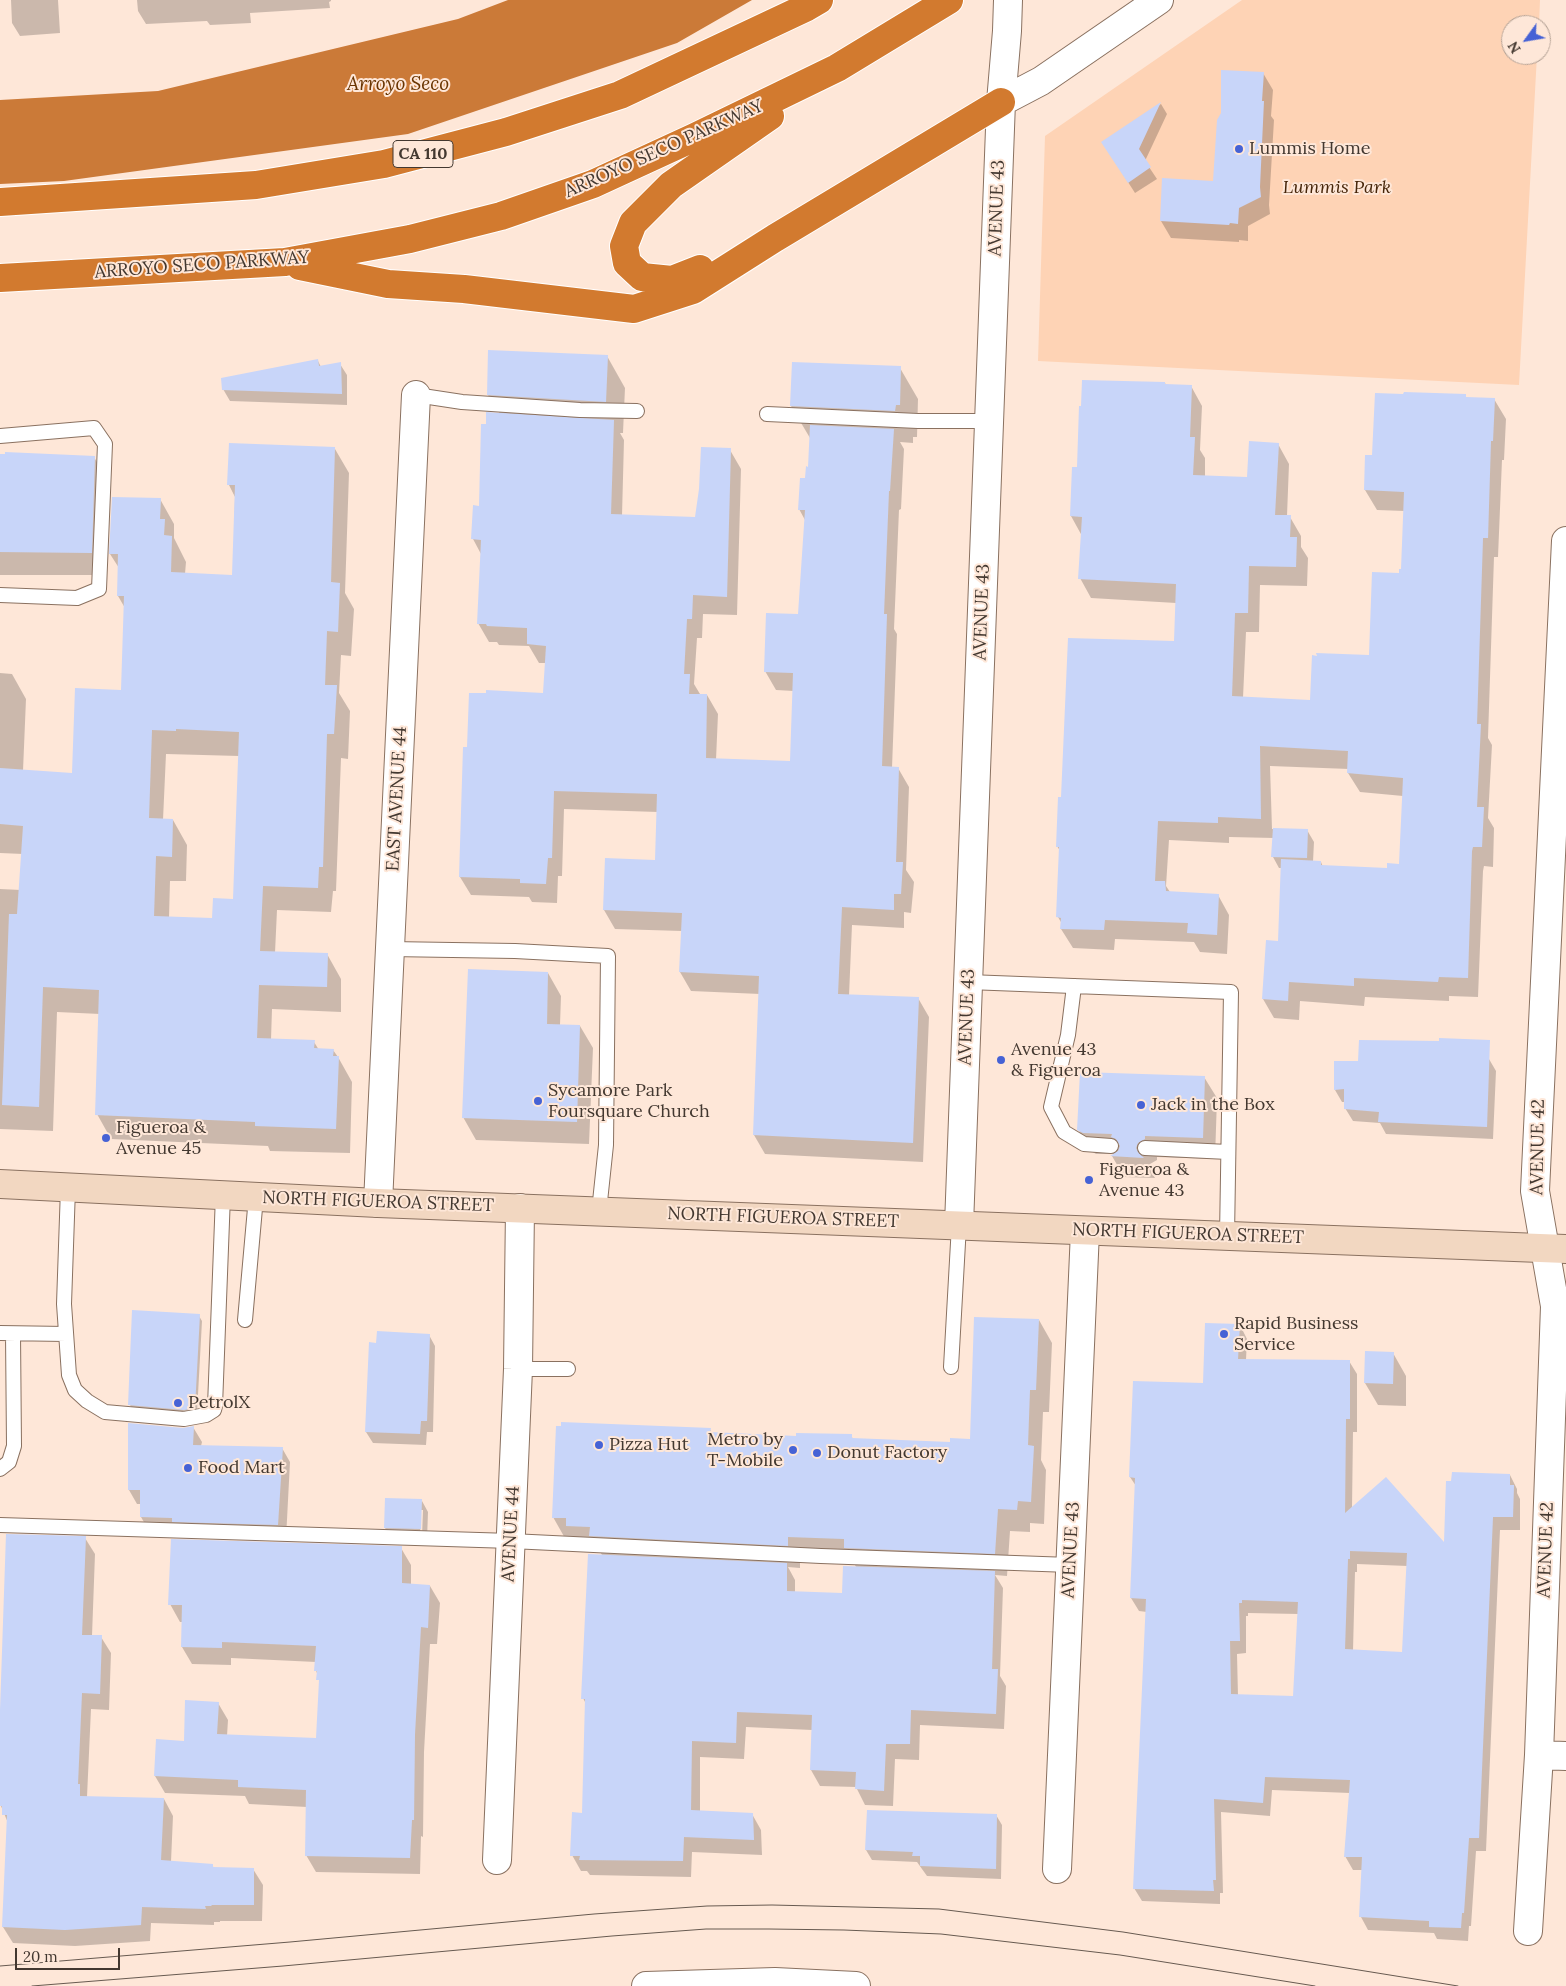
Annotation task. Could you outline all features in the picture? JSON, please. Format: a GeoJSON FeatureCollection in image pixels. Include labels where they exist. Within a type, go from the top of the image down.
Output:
{"type":"FeatureCollection","features":[{"type":"Feature","properties":{"kind":"highway","name":"CA 110"},"geometry":{"type":"LineString","coordinates":[[0,202],[256,185],[384,164],[506,132],[620,95],[798,12],[819,0]]}},
{"type":"Feature","properties":{"kind":"highway","name":"ARROYO SECO PARKWAY"},"geometry":{"type":"LineString","coordinates":[[0,278],[285,262],[410,239],[502,216],[584,187],[696,137],[837,68],[949,0]]}},
{"type":"Feature","properties":{"kind":"highway"},"geometry":{"type":"LineString","coordinates":[[775,238],[672,280],[642,277],[626,263],[624,246],[633,223],[672,185],[837,68]]}},
{"type":"Feature","properties":{"kind":"highway"},"geometry":{"type":"LineString","coordinates":[[285,262],[388,284],[464,289],[634,309],[693,290],[775,238],[1001,102]]}},
{"type":"Feature","properties":{"kind":"main road","name":"NORTH FIGUEROA STREET"},"geometry":{"type":"LineString","coordinates":[[0,1184],[378,1203],[1555,1248]]}},
{"type":"Feature","properties":{"kind":"street","name":"AVENUE 43"},"geometry":{"type":"LineString","coordinates":[[959,1225],[1001,102],[1008,31],[1008,0]]}},
{"type":"Feature","properties":{"kind":"street"},"geometry":{"type":"LineString","coordinates":[[1001,102],[1041,81],[1159,0]]}},
{"type":"Feature","properties":{"kind":"street","name":"EAST AVENUE 44"},"geometry":{"type":"LineString","coordinates":[[378,1203],[416,395]]}},
{"type":"Feature","properties":{"kind":"street","name":"AVENUE 42"},"geometry":{"type":"LineString","coordinates":[[1528,1931],[1538,1755],[1555,1306],[1555,1248],[1534,1191],[1566,541]]}},
{"type":"Feature","properties":{"kind":"street","name":"AVENUE 44"},"geometry":{"type":"LineString","coordinates":[[497,1860],[518,1369],[520,1208]]}},
{"type":"Feature","properties":{"kind":"street","name":"AVENUE 43"},"geometry":{"type":"LineString","coordinates":[[1057,1869],[1085,1231]]}},
{"type":"Feature","properties":{"kind":"street"},"geometry":{"type":"LineString","coordinates":[[1538,1755],[1566,1756]]}},
{"type":"Feature","properties":{"kind":"street"},"geometry":{"type":"LineString","coordinates":[[646,1986],[775,1982],[856,1986]]}},
{"type":"Feature","properties":{"kind":"lane"},"geometry":{"type":"LineString","coordinates":[[416,395],[462,402],[580,410],[637,411]]}},
{"type":"Feature","properties":{"kind":"lane"},"geometry":{"type":"LineString","coordinates":[[767,414],[918,421],[989,421]]}},
{"type":"Feature","properties":{"kind":"lane"},"geometry":{"type":"LineString","coordinates":[[0,436],[94,428],[105,444],[99,589],[77,598],[0,595]]}},
{"type":"Feature","properties":{"kind":"lane"},"geometry":{"type":"LineString","coordinates":[[390,949],[515,951],[608,956],[605,1150],[599,1211]]}},
{"type":"Feature","properties":{"kind":"lane"},"geometry":{"type":"LineString","coordinates":[[968,982],[1231,992],[1227,1236]]}},
{"type":"Feature","properties":{"kind":"lane"},"geometry":{"type":"LineString","coordinates":[[1074,986],[1068,1035],[1051,1107],[1064,1132],[1084,1144],[1111,1146]]}},
{"type":"Feature","properties":{"kind":"lane"},"geometry":{"type":"LineString","coordinates":[[1145,1148],[1228,1152]]}},
{"type":"Feature","properties":{"kind":"lane"},"geometry":{"type":"LineString","coordinates":[[68,1188],[64,1304],[69,1375],[75,1390],[87,1401],[105,1412],[184,1419],[206,1415],[214,1410],[223,1195]]}},
{"type":"Feature","properties":{"kind":"lane"},"geometry":{"type":"LineString","coordinates":[[245,1320],[256,1197]]}},
{"type":"Feature","properties":{"kind":"lane"},"geometry":{"type":"LineString","coordinates":[[952,1367],[959,1225]]}},
{"type":"Feature","properties":{"kind":"lane"},"geometry":{"type":"LineString","coordinates":[[0,1469],[9,1462],[14,1446],[7,1334],[66,1334]]}},
{"type":"Feature","properties":{"kind":"lane"},"geometry":{"type":"LineString","coordinates":[[518,1369],[568,1369]]}},
{"type":"Feature","properties":{"kind":"lane"},"geometry":{"type":"LineString","coordinates":[[0,1524],[511,1540],[821,1556],[1070,1565]]}},
{"type":"Feature","properties":{"kind":"green space","name":"Lummis Park"},"geometry":{"type":"Polygon","coordinates":[[[1242,0],[1540,0],[1539,15],[1501,15],[1501,65],[1536,65],[1519,385],[1038,361],[1045,136],[1242,0]]]}},
{"type":"Feature","properties":{"kind":"water","name":"Arroyo Seco"},"geometry":{"type":"Polygon","coordinates":[[[508,0],[752,0],[677,43],[408,134],[64,181],[0,184],[0,100],[158,91],[458,19],[508,0]]]}},
{"type":"Feature","properties":{"kind":"building","name":"Lummis Home"},"geometry":{"type":"Polygon","coordinates":[[[1221,70],[1264,72],[1261,197],[1239,208],[1238,224],[1160,221],[1162,178],[1213,181],[1217,120],[1221,113],[1221,70]]]}},
{"type":"Feature","properties":{"kind":"building"},"geometry":{"type":"Polygon","coordinates":[[[1161,102],[1139,149],[1151,167],[1128,183],[1101,142],[1161,102]]]}},
{"type":"Feature","properties":{"kind":"building"},"geometry":{"type":"Polygon","coordinates":[[[488,350],[608,355],[606,402],[487,395],[488,350]]]}},
{"type":"Feature","properties":{"kind":"building"},"geometry":{"type":"Polygon","coordinates":[[[318,359],[319,366],[341,362],[342,394],[222,390],[221,378],[318,359]]]}},
{"type":"Feature","properties":{"kind":"building"},"geometry":{"type":"Polygon","coordinates":[[[792,362],[901,366],[900,405],[896,405],[895,411],[790,406],[792,362]]]}},
{"type":"Feature","properties":{"kind":"building"},"geometry":{"type":"Polygon","coordinates":[[[1082,380],[1165,382],[1165,384],[1192,385],[1190,437],[1195,437],[1193,475],[1247,477],[1249,441],[1279,443],[1275,515],[1291,515],[1290,537],[1297,537],[1296,567],[1249,566],[1248,613],[1235,613],[1232,696],[1310,700],[1312,655],[1317,656],[1316,653],[1369,655],[1372,572],[1399,573],[1399,569],[1401,569],[1404,492],[1364,490],[1365,455],[1372,455],[1375,393],[1466,394],[1466,397],[1495,398],[1493,441],[1491,441],[1488,538],[1483,538],[1477,724],[1481,724],[1477,807],[1484,807],[1482,847],[1473,847],[1472,851],[1468,978],[1439,977],[1438,982],[1354,978],[1354,986],[1289,982],[1288,1001],[1262,999],[1266,940],[1278,941],[1281,859],[1321,861],[1321,865],[1387,868],[1387,863],[1399,864],[1403,778],[1347,773],[1348,751],[1260,746],[1261,819],[1218,817],[1218,823],[1158,821],[1155,881],[1165,881],[1166,891],[1219,894],[1217,935],[1187,933],[1188,923],[1105,920],[1104,930],[1060,929],[1061,918],[1056,917],[1059,847],[1056,847],[1058,797],[1061,797],[1068,638],[1174,641],[1176,584],[1078,579],[1082,517],[1070,516],[1072,467],[1077,467],[1079,406],[1081,406],[1082,380]]]}},
{"type":"Feature","properties":{"kind":"building"},"geometry":{"type":"Polygon","coordinates":[[[486,412],[614,420],[611,514],[695,517],[699,489],[701,447],[731,448],[727,597],[693,595],[692,619],[687,619],[684,674],[690,674],[689,694],[707,694],[706,758],[790,761],[793,673],[764,672],[766,613],[798,614],[805,510],[798,510],[800,478],[805,478],[806,466],[808,467],[810,425],[894,429],[889,491],[884,614],[887,614],[882,766],[899,767],[896,862],[903,862],[901,894],[894,894],[894,910],[842,907],[838,994],[919,997],[913,1143],[753,1135],[759,976],[679,972],[682,913],[603,910],[605,858],[655,860],[657,794],[554,791],[552,858],[548,858],[546,884],[520,883],[520,879],[459,877],[463,747],[467,747],[469,693],[486,693],[486,690],[543,693],[546,646],[527,644],[527,628],[477,624],[481,540],[471,539],[473,505],[479,506],[481,424],[486,424],[486,412]]]}},
{"type":"Feature","properties":{"kind":"building"},"geometry":{"type":"Polygon","coordinates":[[[229,443],[335,447],[331,582],[340,583],[338,632],[327,631],[325,685],[337,685],[334,734],[327,734],[323,867],[319,867],[318,888],[263,886],[260,951],[328,953],[327,987],[259,985],[257,1038],[315,1040],[314,1048],[334,1049],[333,1056],[339,1056],[336,1129],[255,1126],[255,1122],[95,1115],[99,990],[43,987],[39,1107],[2,1105],[9,914],[17,914],[23,826],[0,824],[0,768],[72,773],[75,688],[121,690],[124,596],[117,596],[118,554],[109,554],[112,497],[161,498],[160,519],[165,519],[164,535],[172,536],[171,572],[232,575],[235,485],[227,485],[229,443]],[[176,729],[176,731],[152,730],[149,818],[173,819],[172,857],[156,856],[154,916],[212,918],[213,898],[233,899],[239,732],[176,729]]]}},
{"type":"Feature","properties":{"kind":"building"},"geometry":{"type":"Polygon","coordinates":[[[5,452],[95,456],[92,553],[0,552],[0,454],[5,454],[5,452]]]}},
{"type":"Feature","properties":{"kind":"building"},"geometry":{"type":"Polygon","coordinates":[[[1273,828],[1308,829],[1307,858],[1271,857],[1273,828]]]}},
{"type":"Feature","properties":{"kind":"building"},"geometry":{"type":"Polygon","coordinates":[[[468,969],[548,972],[547,1024],[580,1025],[577,1122],[462,1118],[468,969]]]}},
{"type":"Feature","properties":{"kind":"building"},"geometry":{"type":"Polygon","coordinates":[[[1439,1038],[1490,1040],[1487,1127],[1378,1122],[1379,1112],[1344,1109],[1344,1089],[1334,1090],[1334,1061],[1358,1061],[1359,1040],[1439,1041],[1439,1038]]]}},
{"type":"Feature","properties":{"kind":"building","name":"Jack in the Box"},"geometry":{"type":"Polygon","coordinates":[[[1080,1072],[1205,1076],[1203,1138],[1145,1136],[1145,1139],[1138,1143],[1136,1148],[1144,1158],[1110,1156],[1118,1151],[1120,1146],[1116,1139],[1111,1137],[1112,1134],[1083,1133],[1077,1130],[1080,1072]]]}},
{"type":"Feature","properties":{"kind":"building"},"geometry":{"type":"Polygon","coordinates":[[[132,1310],[200,1314],[195,1408],[184,1410],[128,1405],[132,1310]]]}},
{"type":"Feature","properties":{"kind":"building"},"geometry":{"type":"Polygon","coordinates":[[[974,1317],[1039,1319],[1036,1390],[1030,1390],[1028,1445],[1034,1446],[1031,1502],[1018,1501],[1017,1510],[998,1509],[995,1554],[844,1548],[844,1539],[788,1537],[788,1546],[589,1536],[590,1527],[566,1526],[566,1518],[552,1518],[556,1426],[561,1426],[561,1422],[711,1428],[710,1432],[796,1436],[796,1433],[852,1434],[852,1438],[950,1442],[950,1438],[970,1439],[974,1317]]]}},
{"type":"Feature","properties":{"kind":"building"},"geometry":{"type":"Polygon","coordinates":[[[1205,1323],[1240,1324],[1238,1359],[1350,1360],[1350,1419],[1346,1419],[1345,1513],[1386,1477],[1444,1542],[1446,1481],[1451,1481],[1452,1472],[1510,1474],[1510,1485],[1514,1485],[1513,1517],[1493,1517],[1479,1838],[1469,1838],[1464,1913],[1462,1913],[1461,1928],[1429,1927],[1429,1921],[1359,1917],[1362,1857],[1344,1857],[1350,1780],[1265,1777],[1263,1803],[1214,1799],[1216,1880],[1213,1880],[1214,1891],[1133,1889],[1146,1599],[1130,1598],[1135,1478],[1129,1477],[1133,1381],[1203,1383],[1205,1323]],[[1350,1551],[1350,1559],[1348,1559],[1345,1649],[1402,1652],[1407,1553],[1350,1551]],[[1242,1600],[1242,1603],[1239,1603],[1240,1641],[1230,1641],[1231,1694],[1293,1696],[1298,1602],[1242,1600]]]}},
{"type":"Feature","properties":{"kind":"building"},"geometry":{"type":"Polygon","coordinates":[[[377,1331],[430,1334],[427,1421],[421,1421],[420,1434],[365,1432],[369,1342],[376,1343],[377,1331]]]}},
{"type":"Feature","properties":{"kind":"building"},"geometry":{"type":"Polygon","coordinates":[[[1365,1351],[1394,1352],[1393,1384],[1364,1383],[1365,1351]]]}},
{"type":"Feature","properties":{"kind":"building"},"geometry":{"type":"Polygon","coordinates":[[[128,1423],[183,1428],[194,1426],[193,1445],[283,1447],[278,1525],[172,1522],[172,1518],[140,1517],[140,1490],[128,1490],[128,1423]]]}},
{"type":"Feature","properties":{"kind":"building"},"geometry":{"type":"Polygon","coordinates":[[[385,1498],[422,1499],[421,1529],[384,1528],[385,1498]]]}},
{"type":"Feature","properties":{"kind":"building"},"geometry":{"type":"Polygon","coordinates":[[[6,1534],[86,1536],[82,1635],[102,1635],[100,1694],[82,1693],[78,1784],[80,1784],[80,1796],[164,1798],[161,1860],[213,1864],[213,1867],[254,1868],[254,1905],[212,1905],[205,1906],[206,1909],[142,1907],[141,1925],[65,1930],[2,1927],[7,1815],[2,1815],[2,1806],[0,1806],[0,1710],[6,1534]]]}},
{"type":"Feature","properties":{"kind":"building"},"geometry":{"type":"Polygon","coordinates":[[[171,1539],[402,1546],[402,1583],[430,1585],[428,1628],[421,1627],[415,1734],[414,1820],[412,1820],[410,1858],[305,1856],[306,1790],[238,1787],[238,1780],[154,1776],[156,1739],[184,1741],[185,1700],[219,1702],[217,1734],[316,1738],[319,1680],[316,1680],[317,1671],[314,1671],[316,1646],[222,1642],[222,1648],[181,1647],[182,1605],[168,1605],[171,1539]]]}},
{"type":"Feature","properties":{"kind":"building"},"geometry":{"type":"Polygon","coordinates":[[[588,1554],[787,1563],[787,1591],[842,1593],[843,1566],[995,1571],[992,1669],[998,1669],[996,1714],[911,1710],[910,1744],[886,1744],[884,1791],[855,1789],[856,1772],[810,1770],[812,1715],[737,1712],[736,1743],[692,1741],[691,1810],[753,1813],[754,1840],[684,1837],[683,1861],[579,1860],[580,1856],[570,1856],[572,1812],[582,1813],[585,1699],[581,1699],[588,1554]]]}},
{"type":"Feature","properties":{"kind":"building"},"geometry":{"type":"Polygon","coordinates":[[[867,1810],[997,1814],[996,1869],[920,1866],[920,1856],[912,1856],[913,1852],[865,1850],[867,1810]]]}},
{"type":"Feature","properties":{"kind":"tram line"},"geometry":{"type":"LineString","coordinates":[[0,1966],[594,1914],[707,1906],[772,1905],[939,1909],[1123,1932],[1458,1986]]}},
{"type":"Feature","properties":{"kind":"tram line"},"geometry":{"type":"LineString","coordinates":[[32,1986],[706,1929],[844,1930],[941,1934],[1120,1955],[1315,1986]]}},
{"type":"Feature","properties":{"kind":"place","name":"Lummis Home"},"geometry":{"type":"Point","coordinates":[1239,149]}},
{"type":"Feature","properties":{"kind":"place","name":"Avenue 43 & Figueroa"},"geometry":{"type":"Point","coordinates":[1001,1060]}},
{"type":"Feature","properties":{"kind":"place","name":"Sycamore Park Foursquare Church"},"geometry":{"type":"Point","coordinates":[538,1101]}},
{"type":"Feature","properties":{"kind":"place","name":"Jack in the Box"},"geometry":{"type":"Point","coordinates":[1141,1105]}},
{"type":"Feature","properties":{"kind":"place","name":"Figueroa & Avenue 45"},"geometry":{"type":"Point","coordinates":[106,1138]}},
{"type":"Feature","properties":{"kind":"place","name":"Figueroa & Avenue 43"},"geometry":{"type":"Point","coordinates":[1089,1180]}},
{"type":"Feature","properties":{"kind":"place","name":"Rapid Business Service"},"geometry":{"type":"Point","coordinates":[1224,1334]}},
{"type":"Feature","properties":{"kind":"place","name":"PetrolX"},"geometry":{"type":"Point","coordinates":[178,1403]}},
{"type":"Feature","properties":{"kind":"place","name":"Pizza Hut"},"geometry":{"type":"Point","coordinates":[599,1445]}},
{"type":"Feature","properties":{"kind":"place","name":"Metro by T-Mobile"},"geometry":{"type":"Point","coordinates":[793,1450]}},
{"type":"Feature","properties":{"kind":"place","name":"Donut Factory"},"geometry":{"type":"Point","coordinates":[817,1453]}},
{"type":"Feature","properties":{"kind":"place","name":"Food Mart"},"geometry":{"type":"Point","coordinates":[188,1468]}}]}
